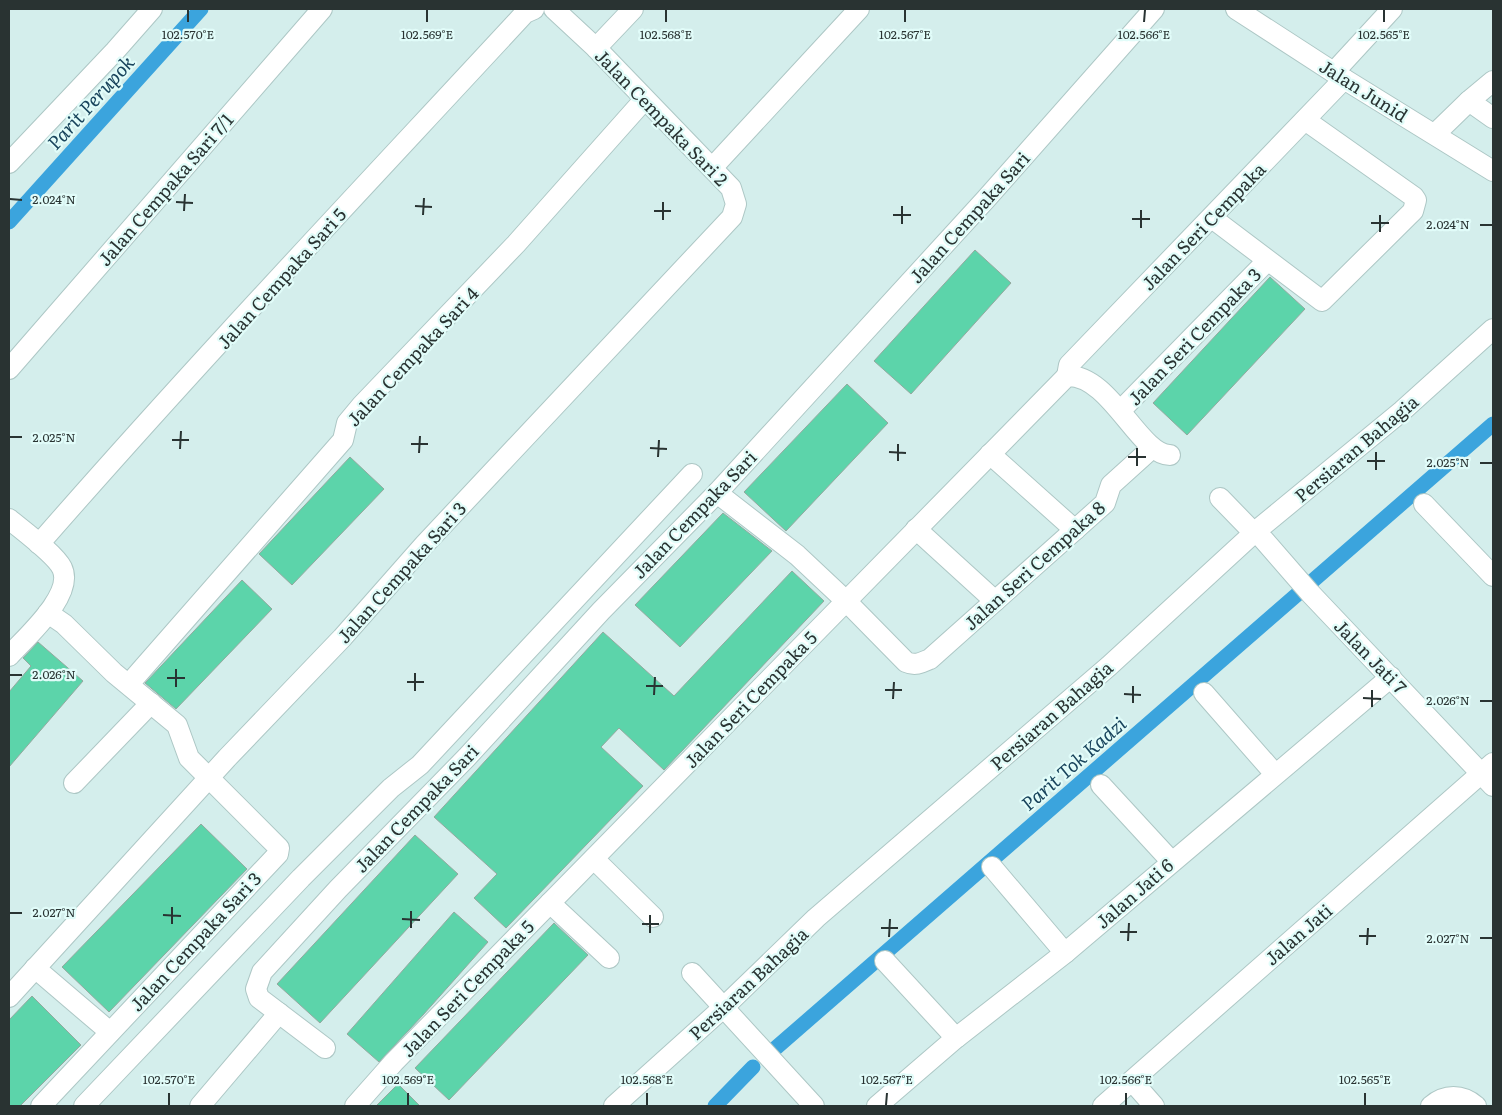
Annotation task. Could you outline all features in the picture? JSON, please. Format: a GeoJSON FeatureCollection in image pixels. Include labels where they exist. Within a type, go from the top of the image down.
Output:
{"type":"FeatureCollection","features":[{"type":"Feature","properties":{"kind":"street"},"geometry":{"type":"LineString","coordinates":[[9,163],[152,9]]}},
{"type":"Feature","properties":{"kind":"street","name":"Jalan Cempaka Sari 7/1"},"geometry":{"type":"LineString","coordinates":[[9,368],[322,9]]}},
{"type":"Feature","properties":{"kind":"street","name":"Jalan Cempaka Sari 2"},"geometry":{"type":"LineString","coordinates":[[554,9],[596,48],[644,100],[731,188],[736,204],[732,217],[592,365]]}},
{"type":"Feature","properties":{"kind":"street"},"geometry":{"type":"LineString","coordinates":[[596,48],[633,9]]}},
{"type":"Feature","properties":{"kind":"street"},"geometry":{"type":"LineString","coordinates":[[712,168],[859,9]]}},
{"type":"Feature","properties":{"kind":"street","name":"Jalan Cempaka Sari"},"geometry":{"type":"LineString","coordinates":[[325,1048],[259,998],[256,989],[262,972],[344,882],[467,758],[600,611],[717,493],[992,192],[1154,9]]}},
{"type":"Feature","properties":{"kind":"street","name":"Jalan Junid"},"geometry":{"type":"LineString","coordinates":[[1236,9],[1339,75],[1451,118],[1493,171]]}},
{"type":"Feature","properties":{"kind":"street","name":"Jalan Seri Cempaka"},"geometry":{"type":"LineString","coordinates":[[1067,376],[1069,365],[1305,120],[1392,9]]}},
{"type":"Feature","properties":{"kind":"street","name":"Jalan Cempaka Sari 5"},"geometry":{"type":"LineString","coordinates":[[39,544],[154,412],[219,345],[275,282],[529,11]]}},
{"type":"Feature","properties":{"kind":"street"},"geometry":{"type":"LineString","coordinates":[[1451,118],[1493,81]]}},
{"type":"Feature","properties":{"kind":"street","name":"Jalan Cempaka Sari 4"},"geometry":{"type":"LineString","coordinates":[[130,684],[342,440],[347,423],[516,244],[644,100]]}},
{"type":"Feature","properties":{"kind":"street"},"geometry":{"type":"LineString","coordinates":[[1451,118],[1493,118]]}},
{"type":"Feature","properties":{"kind":"street"},"geometry":{"type":"LineString","coordinates":[[1212,218],[1322,302],[1413,211],[1416,200],[1305,120]]}},
{"type":"Feature","properties":{"kind":"street","name":"Jalan Seri Cempaka 3"},"geometry":{"type":"LineString","coordinates":[[1121,410],[1266,261]]}},
{"type":"Feature","properties":{"kind":"street","name":"Persiaran Bahagia"},"geometry":{"type":"LineString","coordinates":[[614,1106],[724,1007],[816,918],[1108,666],[1255,532],[1402,411],[1493,329]]}},
{"type":"Feature","properties":{"kind":"street","name":"Jalan Cempaka Sari 3"},"geometry":{"type":"LineString","coordinates":[[9,997],[208,779],[592,365]]}},
{"type":"Feature","properties":{"kind":"street"},"geometry":{"type":"LineString","coordinates":[[1067,376],[1076,375],[1085,379],[1121,410],[1152,448],[1161,455],[1170,456]]}},
{"type":"Feature","properties":{"kind":"street","name":"Jalan Seri Cempaka 5"},"geometry":{"type":"LineString","coordinates":[[355,1106],[394,1062],[1067,376]]}},
{"type":"Feature","properties":{"kind":"street","name":"Jalan Seri Cempaka 8"},"geometry":{"type":"LineString","coordinates":[[846,601],[906,662],[920,664],[930,659],[1105,503],[1111,485],[1152,448]]}},
{"type":"Feature","properties":{"kind":"street"},"geometry":{"type":"LineString","coordinates":[[990,454],[1074,530]]}},
{"type":"Feature","properties":{"kind":"street"},"geometry":{"type":"LineString","coordinates":[[84,1106],[301,878],[392,788],[420,764],[692,474]]}},
{"type":"Feature","properties":{"kind":"street"},"geometry":{"type":"LineString","coordinates":[[717,493],[797,555],[846,601]]}},
{"type":"Feature","properties":{"kind":"street","name":"Jalan Jati 7"},"geometry":{"type":"LineString","coordinates":[[1220,498],[1255,532],[1304,587],[1391,677],[1489,774]]}},
{"type":"Feature","properties":{"kind":"street"},"geometry":{"type":"LineString","coordinates":[[1424,504],[1493,576]]}},
{"type":"Feature","properties":{"kind":"street"},"geometry":{"type":"LineString","coordinates":[[9,519],[39,544],[62,568],[64,583],[53,606],[9,656]]}},
{"type":"Feature","properties":{"kind":"street"},"geometry":{"type":"LineString","coordinates":[[916,529],[995,601]]}},
{"type":"Feature","properties":{"kind":"street"},"geometry":{"type":"LineString","coordinates":[[53,606],[64,624],[114,673],[130,684],[177,725],[189,758],[208,779]]}},
{"type":"Feature","properties":{"kind":"street","name":"Jalan Jati 6"},"geometry":{"type":"LineString","coordinates":[[877,1106],[956,1038],[1065,953],[1171,861],[1391,677]]}},
{"type":"Feature","properties":{"kind":"street"},"geometry":{"type":"LineString","coordinates":[[1204,693],[1275,774]]}},
{"type":"Feature","properties":{"kind":"street"},"geometry":{"type":"LineString","coordinates":[[74,783],[151,703]]}},
{"type":"Feature","properties":{"kind":"street","name":"Jalan Jati"},"geometry":{"type":"LineString","coordinates":[[1103,1106],[1489,774]]}},
{"type":"Feature","properties":{"kind":"street","name":"Jalan Cempaka Sari 3"},"geometry":{"type":"LineString","coordinates":[[41,1106],[279,851],[278,845],[208,779]]}},
{"type":"Feature","properties":{"kind":"street"},"geometry":{"type":"LineString","coordinates":[[1101,785],[1171,861]]}},
{"type":"Feature","properties":{"kind":"street"},"geometry":{"type":"LineString","coordinates":[[594,859],[653,917]]}},
{"type":"Feature","properties":{"kind":"street"},"geometry":{"type":"LineString","coordinates":[[992,867],[1065,953]]}},
{"type":"Feature","properties":{"kind":"street"},"geometry":{"type":"LineString","coordinates":[[550,903],[609,958]]}},
{"type":"Feature","properties":{"kind":"street"},"geometry":{"type":"LineString","coordinates":[[885,961],[956,1038]]}},
{"type":"Feature","properties":{"kind":"street"},"geometry":{"type":"LineString","coordinates":[[35,968],[110,1032]]}},
{"type":"Feature","properties":{"kind":"street"},"geometry":{"type":"LineString","coordinates":[[692,973],[814,1106]]}},
{"type":"Feature","properties":{"kind":"street"},"geometry":{"type":"LineString","coordinates":[[200,1106],[280,1013]]}},
{"type":"Feature","properties":{"kind":"street"},"geometry":{"type":"LineString","coordinates":[[1132,1080],[1154,1106]]}},
{"type":"Feature","properties":{"kind":"street"},"geometry":{"type":"LineString","coordinates":[[1431,1106],[1441,1099],[1456,1097],[1464,1098],[1476,1106]]}},
{"type":"Feature","properties":{"kind":"building"},"geometry":{"type":"Polygon","coordinates":[[[975,250],[1011,283],[911,394],[874,361],[975,250]]]}},
{"type":"Feature","properties":{"kind":"building"},"geometry":{"type":"Polygon","coordinates":[[[1270,277],[1305,309],[1187,435],[1153,403],[1270,277]]]}},
{"type":"Feature","properties":{"kind":"building"},"geometry":{"type":"Polygon","coordinates":[[[847,384],[888,423],[786,531],[744,492],[847,384]]]}},
{"type":"Feature","properties":{"kind":"building"},"geometry":{"type":"Polygon","coordinates":[[[350,457],[384,489],[292,585],[259,554],[350,457]]]}},
{"type":"Feature","properties":{"kind":"building"},"geometry":{"type":"Polygon","coordinates":[[[723,513],[772,551],[680,647],[635,605],[723,513]]]}},
{"type":"Feature","properties":{"kind":"building"},"geometry":{"type":"Polygon","coordinates":[[[792,571],[824,601],[664,770],[619,728],[601,747],[643,786],[506,928],[474,898],[497,874],[434,817],[603,632],[674,696],[792,571]]]}},
{"type":"Feature","properties":{"kind":"building"},"geometry":{"type":"Polygon","coordinates":[[[242,580],[272,609],[176,709],[145,683],[242,580]]]}},
{"type":"Feature","properties":{"kind":"building"},"geometry":{"type":"Polygon","coordinates":[[[38,642],[83,681],[9,767],[9,692],[31,666],[23,658],[38,642]]]}},
{"type":"Feature","properties":{"kind":"building"},"geometry":{"type":"Polygon","coordinates":[[[201,824],[247,869],[109,1012],[62,967],[201,824]]]}},
{"type":"Feature","properties":{"kind":"building"},"geometry":{"type":"Polygon","coordinates":[[[415,835],[458,874],[320,1023],[277,984],[415,835]]]}},
{"type":"Feature","properties":{"kind":"building"},"geometry":{"type":"Polygon","coordinates":[[[454,912],[488,942],[379,1062],[347,1034],[454,912]]]}},
{"type":"Feature","properties":{"kind":"building"},"geometry":{"type":"Polygon","coordinates":[[[554,923],[588,955],[449,1100],[415,1068],[554,923]]]}},
{"type":"Feature","properties":{"kind":"building"},"geometry":{"type":"Polygon","coordinates":[[[32,996],[81,1045],[20,1106],[9,1106],[9,1020],[32,996]]]}},
{"type":"Feature","properties":{"kind":"building"},"geometry":{"type":"Polygon","coordinates":[[[398,1084],[420,1106],[376,1106],[398,1084]]]}},
{"type":"Feature","properties":{"kind":"waterway","name":"Parit Perupok"},"geometry":{"type":"LineString","coordinates":[[9,222],[201,9]]}},
{"type":"Feature","properties":{"kind":"waterway","name":"Parit Tok Kadzi"},"geometry":{"type":"LineString","coordinates":[[770,1053],[1493,424]]}},
{"type":"Feature","properties":{"kind":"waterway","name":"Parit Tok Kadzi"},"geometry":{"type":"LineString","coordinates":[[715,1106],[753,1067]]}}]}
